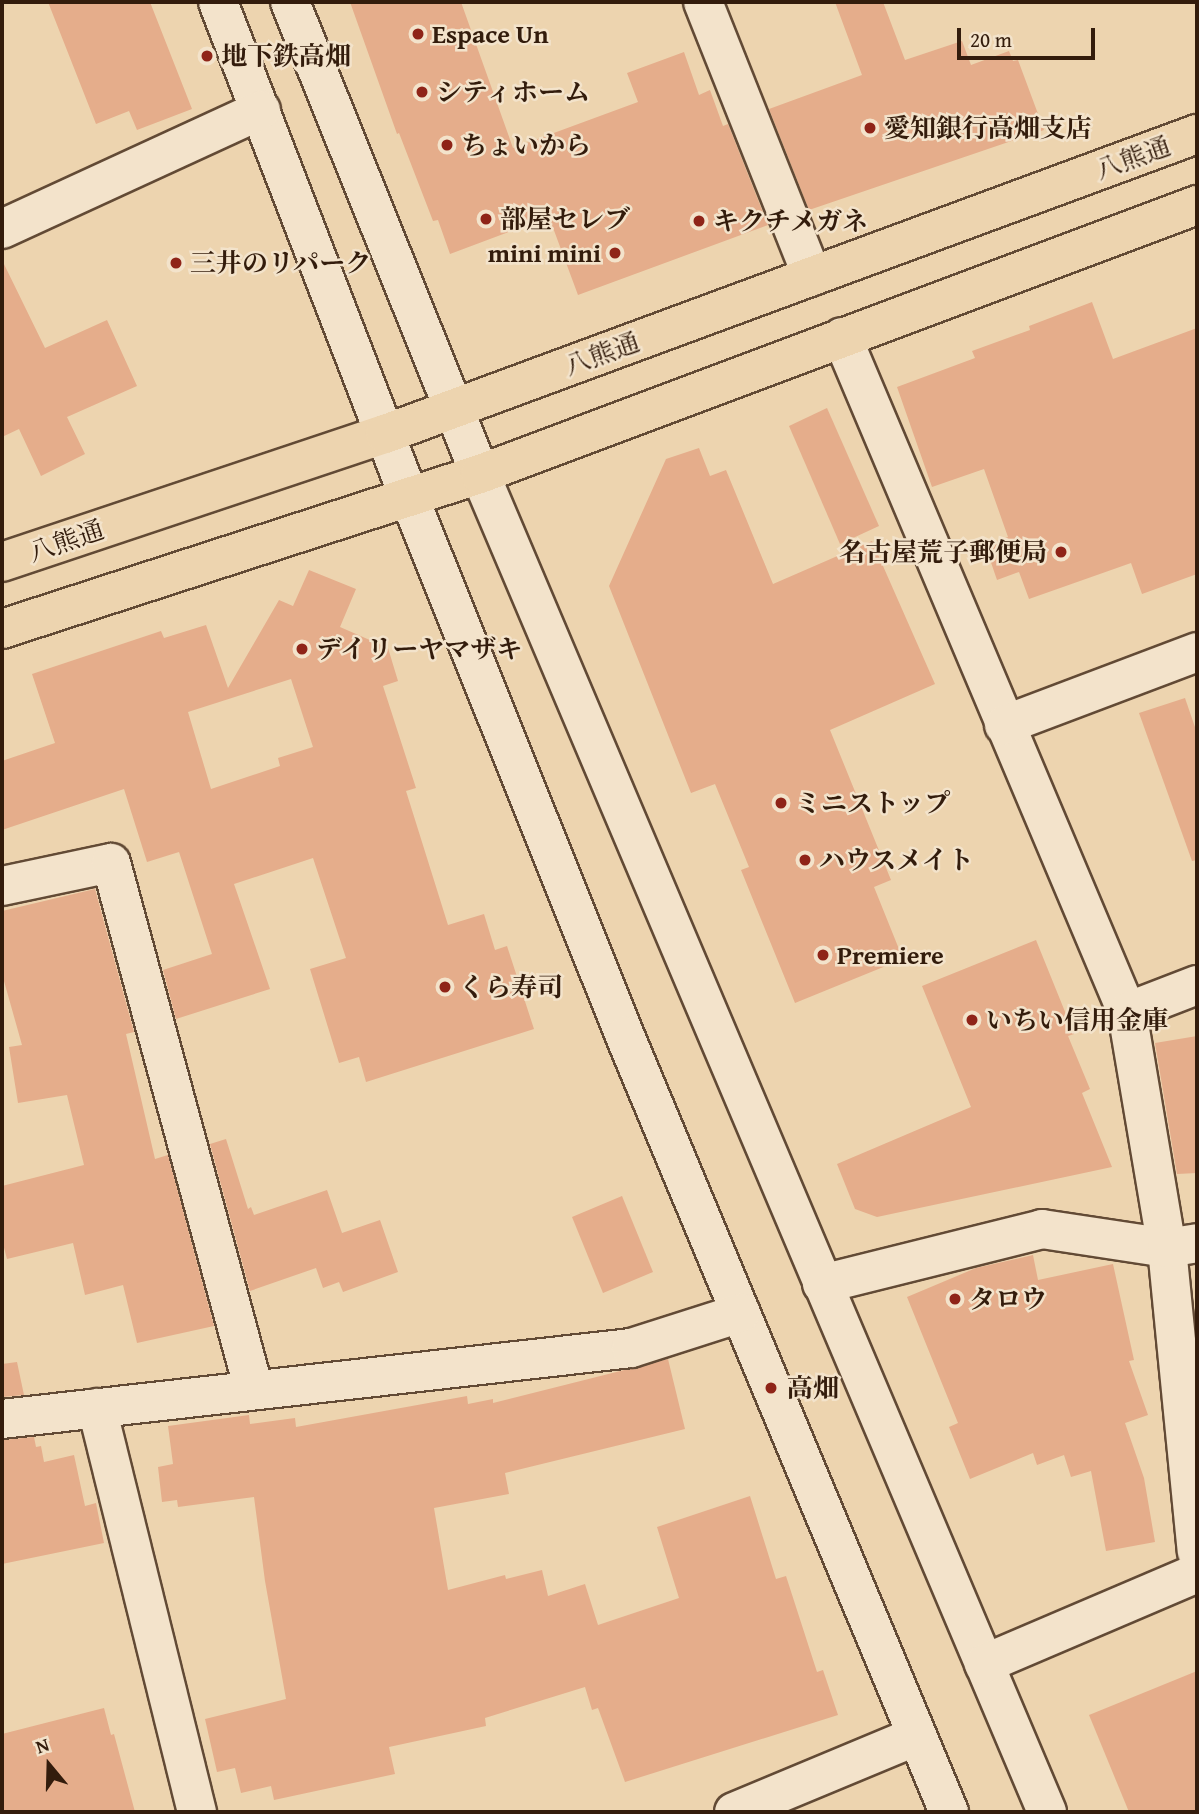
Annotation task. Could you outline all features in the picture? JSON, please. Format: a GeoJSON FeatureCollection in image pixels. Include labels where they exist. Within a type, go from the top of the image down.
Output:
{"type":"FeatureCollection","features":[{"type":"Feature","properties":{"kind":"main road","name":"八熊通"},"geometry":{"type":"LineString","coordinates":[[2,562],[384,434],[1197,134]]}},
{"type":"Feature","properties":{"kind":"main road"},"geometry":{"type":"LineString","coordinates":[[2,629],[480,474],[1197,205]]}},
{"type":"Feature","properties":{"kind":"street"},"geometry":{"type":"LineString","coordinates":[[218,2],[384,434],[625,1036],[949,1812]]}},
{"type":"Feature","properties":{"kind":"street"},"geometry":{"type":"LineString","coordinates":[[290,2],[480,474],[1047,1812]]}},
{"type":"Feature","properties":{"kind":"street"},"geometry":{"type":"LineString","coordinates":[[703,2],[812,276]]}},
{"type":"Feature","properties":{"kind":"street"},"geometry":{"type":"LineString","coordinates":[[2,229],[261,110]]}},
{"type":"Feature","properties":{"kind":"street"},"geometry":{"type":"LineString","coordinates":[[842,337],[1126,1012],[1182,1246],[1197,1552]]}},
{"type":"Feature","properties":{"kind":"street"},"geometry":{"type":"LineString","coordinates":[[1004,725],[1197,652]]}},
{"type":"Feature","properties":{"kind":"street"},"geometry":{"type":"LineString","coordinates":[[2,886],[111,863],[254,1390]]}},
{"type":"Feature","properties":{"kind":"street"},"geometry":{"type":"LineString","coordinates":[[1126,1012],[1197,985]]}},
{"type":"Feature","properties":{"kind":"street"},"geometry":{"type":"LineString","coordinates":[[822,1284],[1042,1229],[1182,1246]]}},
{"type":"Feature","properties":{"kind":"street"},"geometry":{"type":"LineString","coordinates":[[2,1419],[631,1348],[741,1313]]}},
{"type":"Feature","properties":{"kind":"street"},"geometry":{"type":"LineString","coordinates":[[97,1408],[197,1812]]}},
{"type":"Feature","properties":{"kind":"street"},"geometry":{"type":"LineString","coordinates":[[984,1664],[1197,1573]]}},
{"type":"Feature","properties":{"kind":"street"},"geometry":{"type":"LineString","coordinates":[[734,1812],[917,1736]]}},
{"type":"Feature","properties":{"kind":"building"},"geometry":{"type":"Polygon","coordinates":[[[48,2],[150,2],[192,109],[137,130],[129,111],[96,124],[48,2]]]}},
{"type":"Feature","properties":{"kind":"building"},"geometry":{"type":"Polygon","coordinates":[[[350,2],[461,2],[513,148],[638,102],[627,73],[684,52],[699,95],[710,90],[723,126],[728,124],[768,225],[578,295],[549,217],[450,254],[438,220],[433,221],[399,133],[397,134],[350,2]]]}},
{"type":"Feature","properties":{"kind":"building"},"geometry":{"type":"Polygon","coordinates":[[[835,2],[883,2],[905,60],[962,41],[971,65],[1009,51],[1013,61],[1018,60],[1044,130],[809,210],[769,109],[862,75],[835,2]]]}},
{"type":"Feature","properties":{"kind":"building"},"geometry":{"type":"Polygon","coordinates":[[[2,260],[45,348],[107,320],[137,386],[67,417],[85,454],[41,476],[19,429],[2,437],[2,260]]]}},
{"type":"Feature","properties":{"kind":"building"},"geometry":{"type":"Polygon","coordinates":[[[1092,302],[1113,359],[1197,328],[1197,574],[1142,594],[1131,563],[1029,599],[1019,572],[997,580],[985,545],[1008,537],[984,469],[932,487],[897,387],[975,358],[972,351],[1030,330],[1029,326],[1092,302]]]}},
{"type":"Feature","properties":{"kind":"building"},"geometry":{"type":"Polygon","coordinates":[[[827,408],[879,526],[840,544],[789,426],[827,408]]]}},
{"type":"Feature","properties":{"kind":"building"},"geometry":{"type":"Polygon","coordinates":[[[699,448],[710,476],[726,470],[773,584],[872,541],[935,684],[830,730],[891,880],[874,887],[903,959],[795,1003],[741,870],[749,867],[715,784],[691,793],[609,586],[666,459],[699,448]]]}},
{"type":"Feature","properties":{"kind":"building"},"geometry":{"type":"Polygon","coordinates":[[[309,570],[356,589],[340,627],[388,648],[398,681],[383,686],[416,788],[406,791],[448,925],[484,914],[495,950],[507,946],[534,1029],[366,1082],[359,1057],[339,1063],[310,969],[346,958],[313,858],[234,884],[270,989],[176,1019],[163,970],[212,954],[179,852],[147,862],[124,789],[2,830],[2,761],[55,743],[32,674],[161,631],[164,638],[206,625],[228,688],[279,600],[293,606],[309,570]],[[291,679],[188,712],[211,789],[280,766],[278,758],[313,747],[291,679]]]}},
{"type":"Feature","properties":{"kind":"building"},"geometry":{"type":"Polygon","coordinates":[[[1185,698],[1197,733],[1197,860],[1192,861],[1139,713],[1185,698]]]}},
{"type":"Feature","properties":{"kind":"building"},"geometry":{"type":"Polygon","coordinates":[[[95,889],[134,1032],[126,1034],[155,1159],[168,1155],[214,1326],[137,1343],[123,1285],[85,1295],[73,1243],[7,1259],[2,1240],[2,1186],[84,1165],[67,1095],[18,1103],[9,1047],[22,1045],[2,974],[2,911],[95,889]]]}},
{"type":"Feature","properties":{"kind":"building"},"geometry":{"type":"Polygon","coordinates":[[[1036,940],[1074,1034],[1068,1036],[1090,1089],[1082,1093],[1112,1167],[877,1217],[855,1209],[837,1164],[971,1107],[922,986],[1036,940]]]}},
{"type":"Feature","properties":{"kind":"building"},"geometry":{"type":"Polygon","coordinates":[[[1197,1036],[1197,1173],[1177,1174],[1155,1043],[1197,1036]]]}},
{"type":"Feature","properties":{"kind":"building"},"geometry":{"type":"Polygon","coordinates":[[[226,1139],[248,1209],[251,1207],[254,1215],[327,1190],[342,1233],[380,1220],[398,1272],[343,1292],[339,1282],[323,1288],[316,1268],[250,1291],[210,1144],[226,1139]]]}},
{"type":"Feature","properties":{"kind":"building"},"geometry":{"type":"Polygon","coordinates":[[[622,1196],[653,1272],[603,1293],[572,1217],[622,1196]]]}},
{"type":"Feature","properties":{"kind":"building"},"geometry":{"type":"Polygon","coordinates":[[[1033,1255],[1038,1280],[1113,1264],[1134,1360],[1129,1361],[1148,1415],[1125,1423],[1144,1478],[1155,1542],[1106,1551],[1091,1471],[1071,1477],[1064,1455],[1037,1465],[1033,1453],[970,1479],[949,1427],[958,1423],[907,1297],[976,1268],[1033,1255]]]}},
{"type":"Feature","properties":{"kind":"building"},"geometry":{"type":"Polygon","coordinates":[[[668,1359],[685,1429],[505,1473],[509,1494],[434,1508],[448,1590],[505,1575],[506,1579],[542,1570],[548,1596],[585,1584],[598,1625],[679,1598],[657,1527],[750,1496],[776,1579],[786,1576],[817,1672],[823,1670],[838,1715],[625,1782],[598,1708],[592,1710],[585,1687],[485,1718],[486,1726],[389,1747],[395,1774],[274,1800],[271,1786],[241,1793],[235,1768],[217,1772],[205,1719],[286,1699],[265,1581],[254,1497],[178,1507],[177,1500],[162,1502],[158,1467],[173,1464],[168,1426],[249,1415],[250,1424],[295,1418],[296,1427],[467,1396],[468,1404],[493,1399],[493,1403],[668,1359]]]}},
{"type":"Feature","properties":{"kind":"building"},"geometry":{"type":"Polygon","coordinates":[[[17,1362],[24,1395],[2,1397],[2,1364],[17,1362]]]}},
{"type":"Feature","properties":{"kind":"building"},"geometry":{"type":"Polygon","coordinates":[[[34,1437],[36,1447],[41,1446],[44,1462],[74,1455],[85,1506],[96,1503],[104,1543],[2,1564],[2,1440],[34,1437]]]}},
{"type":"Feature","properties":{"kind":"building"},"geometry":{"type":"Polygon","coordinates":[[[1197,1671],[1197,1812],[1129,1812],[1089,1715],[1197,1671]]]}},
{"type":"Feature","properties":{"kind":"building"},"geometry":{"type":"Polygon","coordinates":[[[104,1708],[111,1735],[114,1734],[135,1812],[2,1812],[2,1734],[104,1708]]]}},
{"type":"Feature","properties":{"kind":"place","name":"Espace Un"},"geometry":{"type":"Point","coordinates":[418,34]}},
{"type":"Feature","properties":{"kind":"place","name":"地下鉄高畑"},"geometry":{"type":"Point","coordinates":[207,56]}},
{"type":"Feature","properties":{"kind":"place","name":"シティホーム"},"geometry":{"type":"Point","coordinates":[422,92]}},
{"type":"Feature","properties":{"kind":"place","name":"愛知銀行高畑支店"},"geometry":{"type":"Point","coordinates":[870,128]}},
{"type":"Feature","properties":{"kind":"place","name":"ちょいから"},"geometry":{"type":"Point","coordinates":[447,145]}},
{"type":"Feature","properties":{"kind":"place","name":"部屋セレブ"},"geometry":{"type":"Point","coordinates":[486,219]}},
{"type":"Feature","properties":{"kind":"place","name":"キクチメガネ"},"geometry":{"type":"Point","coordinates":[699,221]}},
{"type":"Feature","properties":{"kind":"place","name":"mini mini"},"geometry":{"type":"Point","coordinates":[615,253]}},
{"type":"Feature","properties":{"kind":"place","name":"三井のリパーク"},"geometry":{"type":"Point","coordinates":[176,263]}},
{"type":"Feature","properties":{"kind":"place","name":"名古屋荒子郵便局"},"geometry":{"type":"Point","coordinates":[1061,552]}},
{"type":"Feature","properties":{"kind":"place","name":"デイリーヤマザキ"},"geometry":{"type":"Point","coordinates":[302,649]}},
{"type":"Feature","properties":{"kind":"place","name":"ミニストップ"},"geometry":{"type":"Point","coordinates":[781,803]}},
{"type":"Feature","properties":{"kind":"place","name":"ハウスメイト"},"geometry":{"type":"Point","coordinates":[805,860]}},
{"type":"Feature","properties":{"kind":"place","name":"Premiere"},"geometry":{"type":"Point","coordinates":[823,955]}},
{"type":"Feature","properties":{"kind":"place","name":"くら寿司"},"geometry":{"type":"Point","coordinates":[445,987]}},
{"type":"Feature","properties":{"kind":"place","name":"いちい信用金庫"},"geometry":{"type":"Point","coordinates":[972,1020]}},
{"type":"Feature","properties":{"kind":"place","name":"タロウ"},"geometry":{"type":"Point","coordinates":[955,1299]}},
{"type":"Feature","properties":{"kind":"place","name":"高畑"},"geometry":{"type":"Point","coordinates":[771,1388]}}]}
